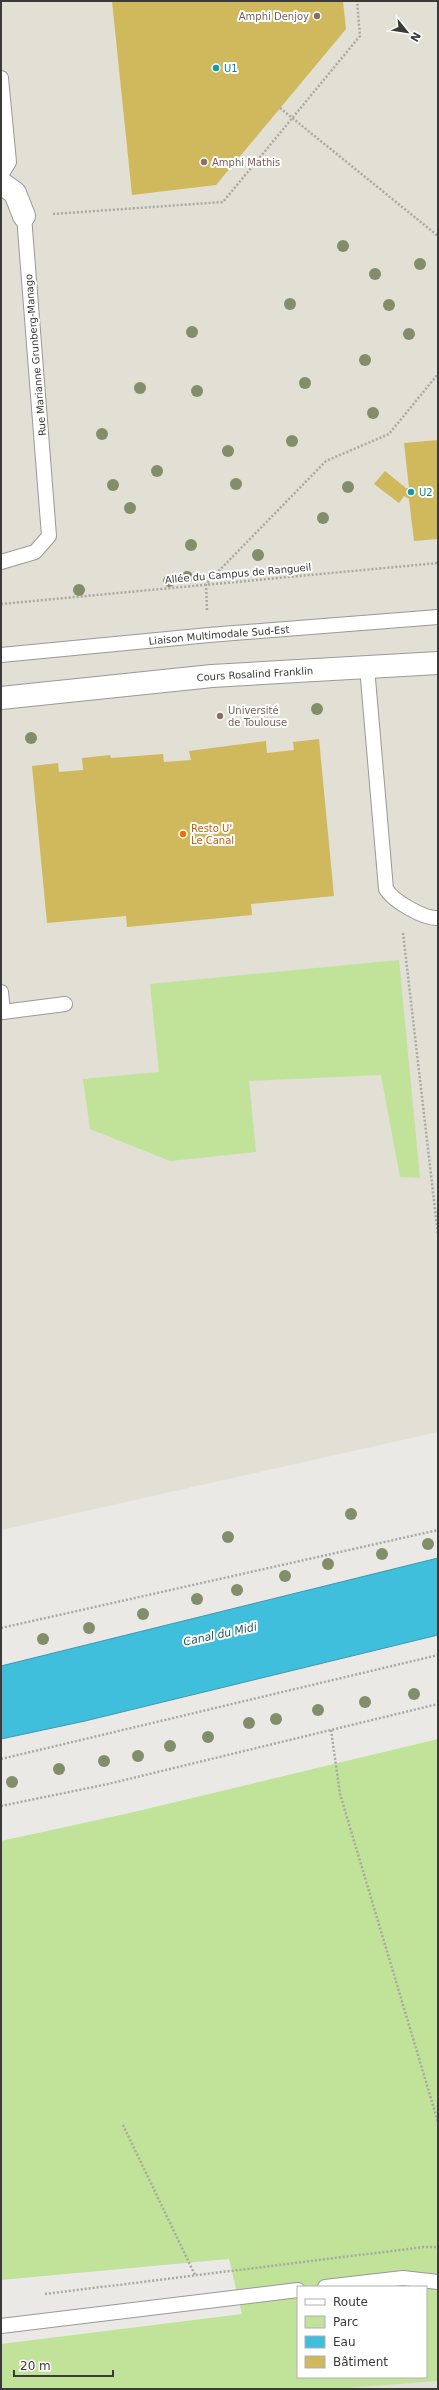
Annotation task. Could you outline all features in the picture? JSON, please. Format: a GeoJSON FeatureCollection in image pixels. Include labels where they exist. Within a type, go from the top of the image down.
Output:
{"type":"FeatureCollection","features":[{"type":"Feature","properties":{"kind":"street","name":"Rue Marianne Grunberg-Manago"},"geometry":{"type":"LineString","coordinates":[[1,183],[15,192],[24,216]]}},
{"type":"Feature","properties":{"kind":"street","name":"Cours Rosalind Franklin"},"geometry":{"type":"LineString","coordinates":[[1,698],[71,689],[212,676],[438,663]]}},
{"type":"Feature","properties":{"kind":"lane"},"geometry":{"type":"LineString","coordinates":[[1,78],[9,162],[1,175]]}},
{"type":"Feature","properties":{"kind":"lane","name":"Rue Marianne Grunberg-Manago"},"geometry":{"type":"LineString","coordinates":[[1,562],[35,552],[49,536],[24,216]]}},
{"type":"Feature","properties":{"kind":"lane","name":"Liaison Multimodale Sud-Est"},"geometry":{"type":"LineString","coordinates":[[1,655],[208,635],[438,617]]}},
{"type":"Feature","properties":{"kind":"lane"},"geometry":{"type":"LineString","coordinates":[[367,667],[386,889],[390,896],[411,910],[438,918]]}},
{"type":"Feature","properties":{"kind":"lane"},"geometry":{"type":"LineString","coordinates":[[1,992],[3,1012],[65,1004]]}},
{"type":"Feature","properties":{"kind":"lane"},"geometry":{"type":"LineString","coordinates":[[334,2286],[403,2278],[438,2282]]}},
{"type":"Feature","properties":{"kind":"lane"},"geometry":{"type":"LineString","coordinates":[[1,2326],[297,2290]]}},
{"type":"Feature","properties":{"kind":"path"},"geometry":{"type":"LineString","coordinates":[[24,216],[223,202],[360,36],[357,1]]}},
{"type":"Feature","properties":{"kind":"path"},"geometry":{"type":"LineString","coordinates":[[280,108],[438,236]]}},
{"type":"Feature","properties":{"kind":"path"},"geometry":{"type":"LineString","coordinates":[[207,615],[206,584],[326,461],[388,434],[438,374]]}},
{"type":"Feature","properties":{"kind":"path","name":"Allée du Campus de Rangueil"},"geometry":{"type":"LineString","coordinates":[[1,604],[438,563]]}},
{"type":"Feature","properties":{"kind":"path"},"geometry":{"type":"LineString","coordinates":[[402,930],[438,1235]]}},
{"type":"Feature","properties":{"kind":"path"},"geometry":{"type":"LineString","coordinates":[[1,1628],[438,1530]]}},
{"type":"Feature","properties":{"kind":"path"},"geometry":{"type":"LineString","coordinates":[[1,1759],[438,1655]]}},
{"type":"Feature","properties":{"kind":"path"},"geometry":{"type":"LineString","coordinates":[[1,1806],[108,1784],[438,1704]]}},
{"type":"Feature","properties":{"kind":"path"},"geometry":{"type":"LineString","coordinates":[[331,1730],[340,1794],[438,2122]]}},
{"type":"Feature","properties":{"kind":"path"},"geometry":{"type":"LineString","coordinates":[[123,2125],[195,2274],[206,2301]]}},
{"type":"Feature","properties":{"kind":"path"},"geometry":{"type":"LineString","coordinates":[[40,2294],[195,2274],[424,2247],[438,2247]]}},
{"type":"Feature","properties":{"kind":"shaded area","name":"Université de Toulouse"},"geometry":{"type":"Polygon","coordinates":[[[1,1],[438,1],[438,1432],[1,1530],[1,1]]]}},
{"type":"Feature","properties":{"kind":"shaded area"},"geometry":{"type":"Polygon","coordinates":[[[438,2381],[438,2389],[335,2389],[358,2387],[438,2381]]]}},
{"type":"Feature","properties":{"kind":"green space"},"geometry":{"type":"Polygon","coordinates":[[[399,960],[420,1178],[400,1177],[381,1075],[249,1081],[256,1152],[170,1161],[90,1129],[83,1079],[159,1072],[150,984],[399,960]]]}},
{"type":"Feature","properties":{"kind":"green space"},"geometry":{"type":"Polygon","coordinates":[[[438,1739],[438,2381],[335,2389],[1,2389],[1,2344],[242,2314],[229,2259],[1,2280],[1,1841],[134,1812],[438,1739]]]}},
{"type":"Feature","properties":{"kind":"water","name":"Canal du Midi"},"geometry":{"type":"Polygon","coordinates":[[[438,1558],[438,1635],[85,1721],[1,1739],[1,1666],[438,1558]]]}},
{"type":"Feature","properties":{"kind":"building","name":"U1"},"geometry":{"type":"Polygon","coordinates":[[[112,1],[343,1],[346,29],[216,185],[132,195],[112,1]]]}},
{"type":"Feature","properties":{"kind":"building","name":"U2"},"geometry":{"type":"Polygon","coordinates":[[[438,440],[438,539],[414,541],[409,499],[404,496],[399,503],[374,484],[385,471],[406,488],[409,488],[404,443],[438,440]]]}},
{"type":"Feature","properties":{"kind":"building","name":"Resto U' Le Canal"},"geometry":{"type":"Polygon","coordinates":[[[319,739],[334,896],[251,904],[252,915],[127,927],[126,916],[47,923],[32,766],[58,763],[59,772],[83,770],[82,758],[110,755],[111,758],[163,754],[164,762],[191,760],[189,751],[266,741],[267,753],[294,750],[293,742],[319,739]]]}},
{"type":"Feature","properties":{"kind":"place","name":"Amphi Denjoy"},"geometry":{"type":"Point","coordinates":[317,16]}},
{"type":"Feature","properties":{"kind":"place","name":"U1"},"geometry":{"type":"Point","coordinates":[216,68]}},
{"type":"Feature","properties":{"kind":"place","name":"Amphi Mathis"},"geometry":{"type":"Point","coordinates":[204,162]}},
{"type":"Feature","properties":{"kind":"place","name":"U2"},"geometry":{"type":"Point","coordinates":[411,492]}},
{"type":"Feature","properties":{"kind":"place","name":"Université de Toulouse"},"geometry":{"type":"Point","coordinates":[220,716]}},
{"type":"Feature","properties":{"kind":"place","name":"Resto U' Le Canal"},"geometry":{"type":"Point","coordinates":[183,834]}}]}
